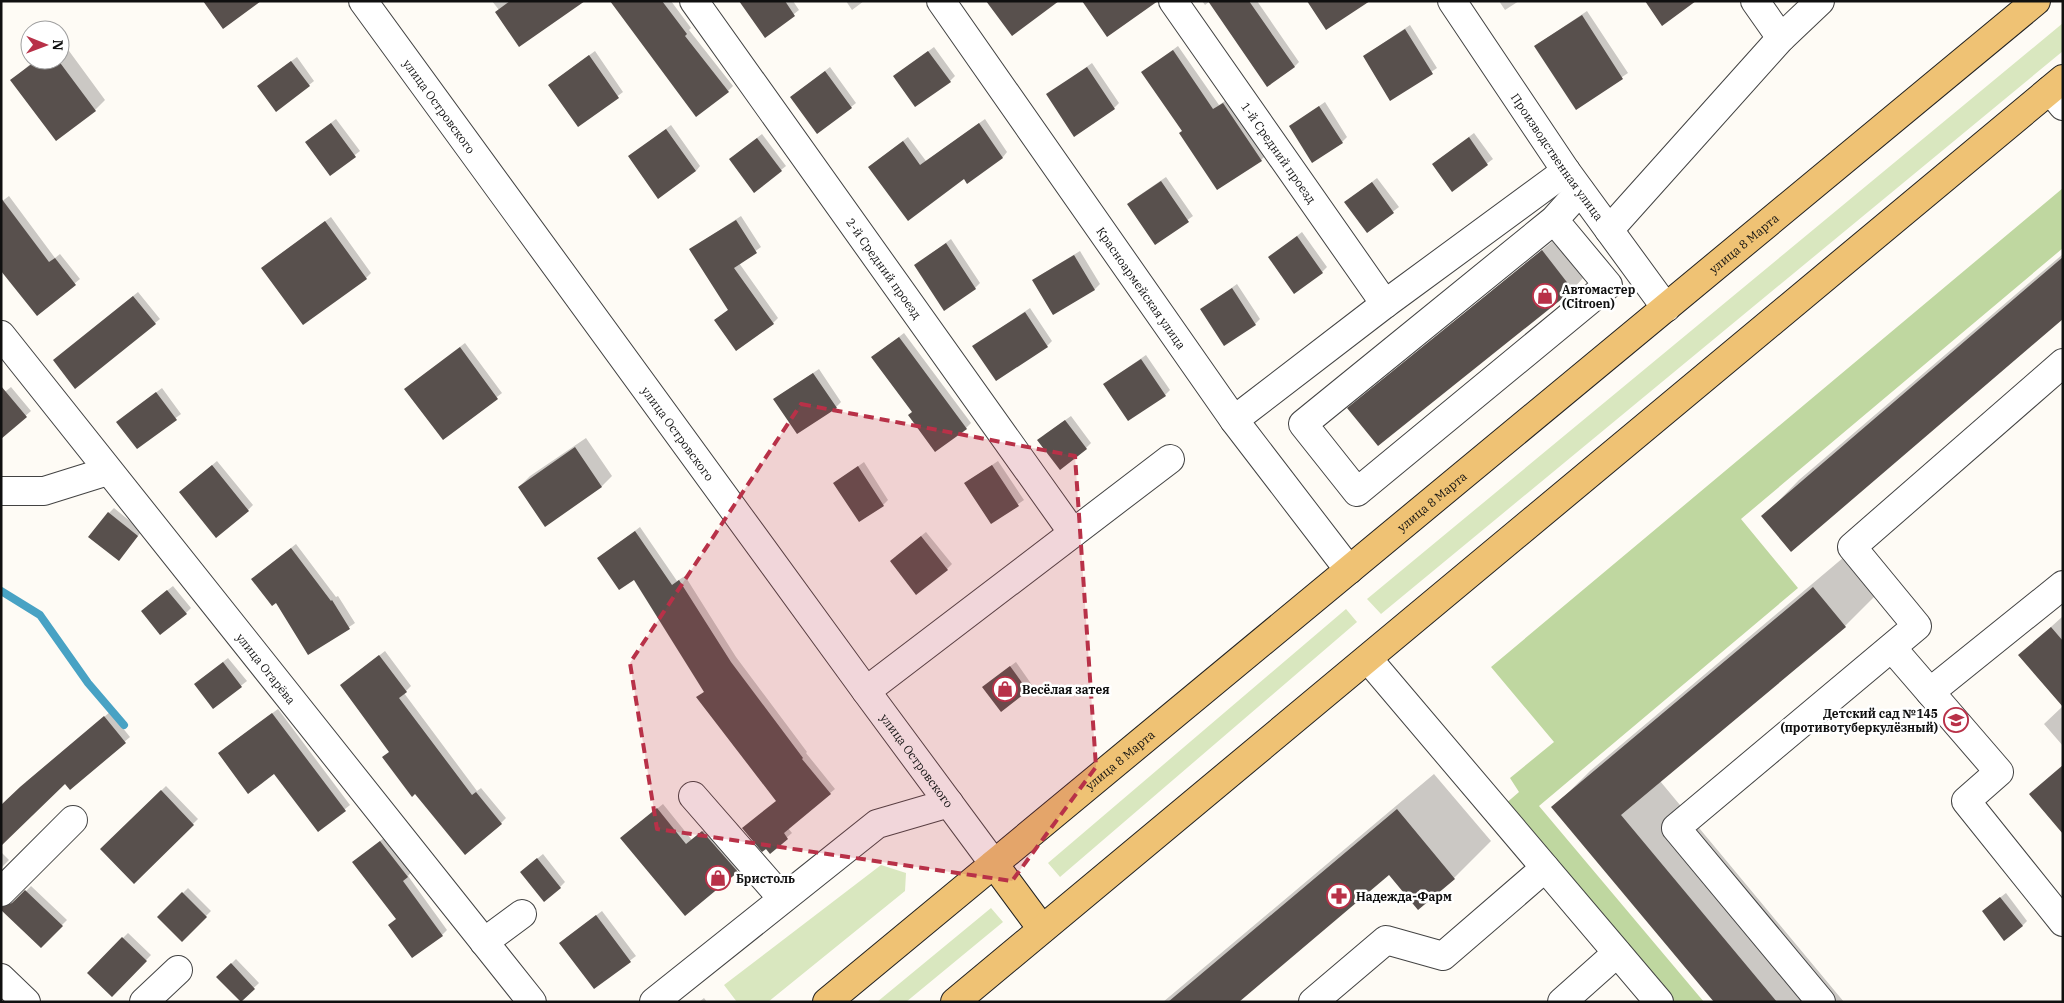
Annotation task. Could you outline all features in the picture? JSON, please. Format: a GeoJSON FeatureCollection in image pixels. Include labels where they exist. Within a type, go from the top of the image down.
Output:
{"type":"FeatureCollection","features":[{"type":"Feature","properties":{"kind":"main road","name":"улица 8 Марта"},"geometry":{"type":"LineString","coordinates":[[828,1002],[2036,1]]}},
{"type":"Feature","properties":{"kind":"main road"},"geometry":{"type":"LineString","coordinates":[[955,1002],[1368,659],[2059,92]]}},
{"type":"Feature","properties":{"kind":"main road"},"geometry":{"type":"LineString","coordinates":[[994,864],[1042,929]]}},
{"type":"Feature","properties":{"kind":"street","name":"улица Островского"},"geometry":{"type":"LineString","coordinates":[[363,1],[866,692],[994,864]]}},
{"type":"Feature","properties":{"kind":"street","name":"2-й Средний проезд"},"geometry":{"type":"LineString","coordinates":[[694,1],[1074,533]]}},
{"type":"Feature","properties":{"kind":"street","name":"Красноармейская улица"},"geometry":{"type":"LineString","coordinates":[[940,1],[1234,420],[1349,570]]}},
{"type":"Feature","properties":{"kind":"street","name":"1-й Средний проезд"},"geometry":{"type":"LineString","coordinates":[[1173,1],[1385,304]]}},
{"type":"Feature","properties":{"kind":"street","name":"Производственная улица"},"geometry":{"type":"LineString","coordinates":[[1452,1],[1573,181],[1666,308]]}},
{"type":"Feature","properties":{"kind":"street"},"geometry":{"type":"LineString","coordinates":[[1755,1],[1781,38]]}},
{"type":"Feature","properties":{"kind":"street"},"geometry":{"type":"LineString","coordinates":[[1609,230],[1781,38],[1820,1]]}},
{"type":"Feature","properties":{"kind":"street"},"geometry":{"type":"LineString","coordinates":[[1234,420],[1385,304],[1573,181]]}},
{"type":"Feature","properties":{"kind":"street"},"geometry":{"type":"LineString","coordinates":[[1554,220],[1608,285],[1357,492],[1303,424],[1554,220],[1573,181]]}},
{"type":"Feature","properties":{"kind":"street","name":"улица Огарёва"},"geometry":{"type":"LineString","coordinates":[[1,335],[532,1002]]}},
{"type":"Feature","properties":{"kind":"street"},"geometry":{"type":"LineString","coordinates":[[1821,1002],[1676,828],[1917,626],[1852,547],[2063,363]]}},
{"type":"Feature","properties":{"kind":"street"},"geometry":{"type":"LineString","coordinates":[[866,692],[1170,459]]}},
{"type":"Feature","properties":{"kind":"street"},"geometry":{"type":"LineString","coordinates":[[1,491],[44,491],[108,471]]}},
{"type":"Feature","properties":{"kind":"street"},"geometry":{"type":"LineString","coordinates":[[1930,692],[2063,584]]}},
{"type":"Feature","properties":{"kind":"street"},"geometry":{"type":"LineString","coordinates":[[1892,648],[1999,772],[1966,801],[2063,922]]}},
{"type":"Feature","properties":{"kind":"street"},"geometry":{"type":"LineString","coordinates":[[1368,659],[1659,1002]]}},
{"type":"Feature","properties":{"kind":"street"},"geometry":{"type":"LineString","coordinates":[[693,796],[782,898]]}},
{"type":"Feature","properties":{"kind":"street"},"geometry":{"type":"LineString","coordinates":[[654,1002],[877,824],[949,804]]}},
{"type":"Feature","properties":{"kind":"street"},"geometry":{"type":"LineString","coordinates":[[1,892],[73,820]]}},
{"type":"Feature","properties":{"kind":"street"},"geometry":{"type":"LineString","coordinates":[[1313,1002],[1386,940],[1444,956],[1545,868]]}},
{"type":"Feature","properties":{"kind":"street"},"geometry":{"type":"LineString","coordinates":[[484,942],[522,914]]}},
{"type":"Feature","properties":{"kind":"street"},"geometry":{"type":"LineString","coordinates":[[1562,1002],[1617,953]]}},
{"type":"Feature","properties":{"kind":"street"},"geometry":{"type":"LineString","coordinates":[[144,1002],[178,970]]}},
{"type":"Feature","properties":{"kind":"street"},"geometry":{"type":"LineString","coordinates":[[1,978],[26,1002]]}},
{"type":"Feature","properties":{"kind":"highlighted area"},"geometry":{"type":"Polygon","coordinates":[[[801,404],[1075,456],[1096,767],[1012,881],[657,829],[630,663],[801,404]]]}},
{"type":"Feature","properties":{"kind":"green space"},"geometry":{"type":"Polygon","coordinates":[[[2063,23],[2063,51],[1381,614],[1367,599],[2063,23]]]}},
{"type":"Feature","properties":{"kind":"green space"},"geometry":{"type":"Polygon","coordinates":[[[2063,188],[2063,248],[1741,519],[1798,588],[1539,806],[1704,1002],[1673,1002],[1504,805],[1519,792],[1510,778],[1554,742],[1491,667],[2063,188]]]}},
{"type":"Feature","properties":{"kind":"green space"},"geometry":{"type":"Polygon","coordinates":[[[1346,609],[1357,622],[1060,877],[1048,863],[1346,609]]]}},
{"type":"Feature","properties":{"kind":"green space"},"geometry":{"type":"Polygon","coordinates":[[[881,865],[906,873],[905,891],[768,1002],[737,1002],[724,985],[881,865]]]}},
{"type":"Feature","properties":{"kind":"green space"},"geometry":{"type":"Polygon","coordinates":[[[991,908],[1003,922],[906,1002],[877,1002],[991,908]]]}},
{"type":"Feature","properties":{"kind":"building"},"geometry":{"type":"Polygon","coordinates":[[[203,1],[261,1],[223,29],[203,1]]]}},
{"type":"Feature","properties":{"kind":"building"},"geometry":{"type":"Polygon","coordinates":[[[510,1],[585,1],[519,47],[495,12],[510,1]]]}},
{"type":"Feature","properties":{"kind":"building"},"geometry":{"type":"Polygon","coordinates":[[[610,1],[662,1],[687,34],[685,36],[729,92],[696,117],[610,1]]]}},
{"type":"Feature","properties":{"kind":"building"},"geometry":{"type":"Polygon","coordinates":[[[739,1],[785,1],[795,16],[765,38],[739,1]]]}},
{"type":"Feature","properties":{"kind":"building"},"geometry":{"type":"Polygon","coordinates":[[[986,1],[1059,1],[1012,36],[986,1]]]}},
{"type":"Feature","properties":{"kind":"building"},"geometry":{"type":"Polygon","coordinates":[[[1082,1],[1158,1],[1107,37],[1082,1]]]}},
{"type":"Feature","properties":{"kind":"building"},"geometry":{"type":"Polygon","coordinates":[[[1208,1],[1249,1],[1295,67],[1267,87],[1208,1]]]}},
{"type":"Feature","properties":{"kind":"building"},"geometry":{"type":"Polygon","coordinates":[[[1307,1],[1370,1],[1326,30],[1307,1]]]}},
{"type":"Feature","properties":{"kind":"building"},"geometry":{"type":"Polygon","coordinates":[[[1645,1],[1696,1],[1662,26],[1645,1]]]}},
{"type":"Feature","properties":{"kind":"building"},"geometry":{"type":"Polygon","coordinates":[[[1582,15],[1623,79],[1576,110],[1534,46],[1582,15]]]}},
{"type":"Feature","properties":{"kind":"building"},"geometry":{"type":"Polygon","coordinates":[[[1405,29],[1433,74],[1390,101],[1363,56],[1405,29]]]}},
{"type":"Feature","properties":{"kind":"building"},"geometry":{"type":"Polygon","coordinates":[[[1173,50],[1213,109],[1223,103],[1262,161],[1217,190],[1179,133],[1182,131],[1141,72],[1173,50]]]}},
{"type":"Feature","properties":{"kind":"building"},"geometry":{"type":"Polygon","coordinates":[[[928,51],[951,82],[915,107],[893,76],[928,51]]]}},
{"type":"Feature","properties":{"kind":"building"},"geometry":{"type":"Polygon","coordinates":[[[589,55],[619,98],[578,127],[548,85],[589,55]]]}},
{"type":"Feature","properties":{"kind":"building"},"geometry":{"type":"Polygon","coordinates":[[[291,61],[310,86],[276,112],[257,86],[291,61]]]}},
{"type":"Feature","properties":{"kind":"building"},"geometry":{"type":"Polygon","coordinates":[[[1087,67],[1115,109],[1074,137],[1046,94],[1087,67]]]}},
{"type":"Feature","properties":{"kind":"building"},"geometry":{"type":"Polygon","coordinates":[[[24,70],[65,70],[96,111],[56,141],[10,80],[24,70]]]}},
{"type":"Feature","properties":{"kind":"building"},"geometry":{"type":"Polygon","coordinates":[[[825,71],[852,108],[817,134],[790,97],[825,71]]]}},
{"type":"Feature","properties":{"kind":"building"},"geometry":{"type":"Polygon","coordinates":[[[1319,106],[1343,143],[1312,163],[1289,126],[1319,106]]]}},
{"type":"Feature","properties":{"kind":"building"},"geometry":{"type":"Polygon","coordinates":[[[331,123],[356,157],[330,176],[305,142],[331,123]]]}},
{"type":"Feature","properties":{"kind":"building"},"geometry":{"type":"Polygon","coordinates":[[[979,123],[1003,158],[967,184],[964,179],[908,221],[868,167],[903,141],[920,165],[979,123]]]}},
{"type":"Feature","properties":{"kind":"building"},"geometry":{"type":"Polygon","coordinates":[[[666,129],[696,171],[658,199],[628,156],[666,129]]]}},
{"type":"Feature","properties":{"kind":"building"},"geometry":{"type":"Polygon","coordinates":[[[1469,137],[1488,165],[1452,192],[1432,164],[1469,137]]]}},
{"type":"Feature","properties":{"kind":"building"},"geometry":{"type":"Polygon","coordinates":[[[757,138],[782,171],[754,193],[729,159],[757,138]]]}},
{"type":"Feature","properties":{"kind":"building"},"geometry":{"type":"Polygon","coordinates":[[[1161,181],[1189,222],[1155,245],[1127,204],[1161,181]]]}},
{"type":"Feature","properties":{"kind":"building"},"geometry":{"type":"Polygon","coordinates":[[[1372,182],[1394,213],[1367,233],[1344,202],[1372,182]]]}},
{"type":"Feature","properties":{"kind":"building"},"geometry":{"type":"Polygon","coordinates":[[[1,198],[49,262],[55,258],[76,285],[37,316],[1,271],[1,198]]]}},
{"type":"Feature","properties":{"kind":"building"},"geometry":{"type":"Polygon","coordinates":[[[736,220],[757,253],[734,268],[774,324],[736,351],[714,320],[728,310],[689,249],[736,220]]]}},
{"type":"Feature","properties":{"kind":"building"},"geometry":{"type":"Polygon","coordinates":[[[325,221],[367,279],[303,325],[261,268],[325,221]]]}},
{"type":"Feature","properties":{"kind":"building"},"geometry":{"type":"Polygon","coordinates":[[[1297,236],[1323,273],[1294,294],[1268,257],[1297,236]]]}},
{"type":"Feature","properties":{"kind":"building"},"geometry":{"type":"Polygon","coordinates":[[[946,243],[976,289],[944,311],[914,265],[946,243]]]}},
{"type":"Feature","properties":{"kind":"building"},"geometry":{"type":"Polygon","coordinates":[[[1542,250],[1573,290],[1378,446],[1347,408],[1542,250]]]}},
{"type":"Feature","properties":{"kind":"building"},"geometry":{"type":"Polygon","coordinates":[[[1074,255],[1095,290],[1053,315],[1032,280],[1074,255]]]}},
{"type":"Feature","properties":{"kind":"building"},"geometry":{"type":"Polygon","coordinates":[[[2063,257],[2063,319],[1791,552],[1761,516],[2063,257]]]}},
{"type":"Feature","properties":{"kind":"building"},"geometry":{"type":"Polygon","coordinates":[[[1232,288],[1256,325],[1224,346],[1200,309],[1232,288]]]}},
{"type":"Feature","properties":{"kind":"building"},"geometry":{"type":"Polygon","coordinates":[[[133,296],[156,324],[75,389],[53,360],[133,296]]]}},
{"type":"Feature","properties":{"kind":"building"},"geometry":{"type":"Polygon","coordinates":[[[1025,312],[1048,347],[996,381],[972,346],[1025,312]]]}},
{"type":"Feature","properties":{"kind":"building"},"geometry":{"type":"Polygon","coordinates":[[[899,337],[967,429],[935,452],[908,415],[912,412],[871,357],[899,337]]]}},
{"type":"Feature","properties":{"kind":"building"},"geometry":{"type":"Polygon","coordinates":[[[460,347],[498,399],[443,440],[404,389],[460,347]]]}},
{"type":"Feature","properties":{"kind":"building"},"geometry":{"type":"Polygon","coordinates":[[[1141,359],[1166,396],[1128,421],[1103,384],[1141,359]]]}},
{"type":"Feature","properties":{"kind":"building"},"geometry":{"type":"Polygon","coordinates":[[[813,373],[837,408],[797,434],[773,399],[813,373]]]}},
{"type":"Feature","properties":{"kind":"building"},"geometry":{"type":"Polygon","coordinates":[[[1,386],[27,417],[1,439],[1,386]]]}},
{"type":"Feature","properties":{"kind":"building"},"geometry":{"type":"Polygon","coordinates":[[[156,392],[177,420],[137,449],[116,422],[156,392]]]}},
{"type":"Feature","properties":{"kind":"building"},"geometry":{"type":"Polygon","coordinates":[[[1065,420],[1087,449],[1060,470],[1037,440],[1065,420]]]}},
{"type":"Feature","properties":{"kind":"building"},"geometry":{"type":"Polygon","coordinates":[[[575,447],[602,487],[545,527],[518,487],[575,447]]]}},
{"type":"Feature","properties":{"kind":"building"},"geometry":{"type":"Polygon","coordinates":[[[212,465],[249,511],[216,538],[179,492],[212,465]]]}},
{"type":"Feature","properties":{"kind":"building"},"geometry":{"type":"Polygon","coordinates":[[[992,465],[1019,506],[991,524],[964,483],[992,465]]]}},
{"type":"Feature","properties":{"kind":"building"},"geometry":{"type":"Polygon","coordinates":[[[858,466],[884,506],[859,522],[833,483],[858,466]]]}},
{"type":"Feature","properties":{"kind":"building"},"geometry":{"type":"Polygon","coordinates":[[[108,512],[138,536],[119,561],[88,537],[108,512]]]}},
{"type":"Feature","properties":{"kind":"building"},"geometry":{"type":"Polygon","coordinates":[[[635,531],[672,585],[679,580],[731,662],[802,759],[831,794],[784,833],[788,839],[770,854],[766,849],[762,852],[742,828],[776,801],[696,697],[704,692],[634,580],[619,590],[597,558],[635,531]]]}},
{"type":"Feature","properties":{"kind":"building"},"geometry":{"type":"Polygon","coordinates":[[[921,536],[948,570],[916,595],[890,561],[921,536]]]}},
{"type":"Feature","properties":{"kind":"building"},"geometry":{"type":"Polygon","coordinates":[[[291,548],[332,600],[350,629],[308,655],[276,603],[272,606],[251,579],[291,548]]]}},
{"type":"Feature","properties":{"kind":"building"},"geometry":{"type":"Polygon","coordinates":[[[1813,587],[1846,627],[1621,815],[1777,1002],[1714,1002],[1551,807],[1813,587]]]}},
{"type":"Feature","properties":{"kind":"building"},"geometry":{"type":"Polygon","coordinates":[[[167,590],[187,614],[160,635],[141,611],[167,590]]]}},
{"type":"Feature","properties":{"kind":"building"},"geometry":{"type":"Polygon","coordinates":[[[2051,627],[2063,641],[2063,707],[2018,655],[2051,627]]]}},
{"type":"Feature","properties":{"kind":"building"},"geometry":{"type":"Polygon","coordinates":[[[379,655],[407,692],[399,698],[472,795],[476,792],[502,824],[465,855],[415,794],[412,797],[382,757],[389,752],[340,685],[379,655]]]}},
{"type":"Feature","properties":{"kind":"building"},"geometry":{"type":"Polygon","coordinates":[[[223,662],[242,687],[213,709],[194,684],[223,662]]]}},
{"type":"Feature","properties":{"kind":"building"},"geometry":{"type":"Polygon","coordinates":[[[1010,666],[1028,691],[1001,712],[982,687],[1010,666]]]}},
{"type":"Feature","properties":{"kind":"building"},"geometry":{"type":"Polygon","coordinates":[[[272,713],[346,811],[318,832],[274,774],[248,794],[218,753],[272,713]]]}},
{"type":"Feature","properties":{"kind":"building"},"geometry":{"type":"Polygon","coordinates":[[[104,716],[126,743],[70,790],[65,784],[1,846],[1,805],[104,716]]]}},
{"type":"Feature","properties":{"kind":"building"},"geometry":{"type":"Polygon","coordinates":[[[2063,765],[2063,834],[2029,794],[2063,765]]]}},
{"type":"Feature","properties":{"kind":"building"},"geometry":{"type":"Polygon","coordinates":[[[161,790],[194,825],[134,884],[100,849],[161,790]]]}},
{"type":"Feature","properties":{"kind":"building"},"geometry":{"type":"Polygon","coordinates":[[[657,808],[686,844],[702,831],[738,872],[685,916],[620,838],[657,808]]]}},
{"type":"Feature","properties":{"kind":"building"},"geometry":{"type":"Polygon","coordinates":[[[1397,809],[1455,879],[1418,910],[1389,875],[1239,1002],[1168,1002],[1397,809]]]}},
{"type":"Feature","properties":{"kind":"building"},"geometry":{"type":"Polygon","coordinates":[[[380,841],[408,877],[403,881],[443,936],[412,958],[388,925],[396,919],[352,862],[380,841]]]}},
{"type":"Feature","properties":{"kind":"building"},"geometry":{"type":"Polygon","coordinates":[[[537,858],[561,888],[544,902],[520,872],[537,858]]]}},
{"type":"Feature","properties":{"kind":"building"},"geometry":{"type":"Polygon","coordinates":[[[25,890],[63,926],[41,948],[1,910],[1,907],[12,903],[25,890]]]}},
{"type":"Feature","properties":{"kind":"building"},"geometry":{"type":"Polygon","coordinates":[[[182,892],[207,917],[182,942],[157,917],[182,892]]]}},
{"type":"Feature","properties":{"kind":"building"},"geometry":{"type":"Polygon","coordinates":[[[2000,897],[2023,926],[2004,941],[1982,911],[2000,897]]]}},
{"type":"Feature","properties":{"kind":"building"},"geometry":{"type":"Polygon","coordinates":[[[596,915],[631,962],[594,989],[559,943],[596,915]]]}},
{"type":"Feature","properties":{"kind":"building"},"geometry":{"type":"Polygon","coordinates":[[[122,937],[147,961],[112,997],[87,973],[122,937]]]}},
{"type":"Feature","properties":{"kind":"building"},"geometry":{"type":"Polygon","coordinates":[[[231,963],[255,989],[241,1002],[216,977],[231,963]]]}},
{"type":"Feature","properties":{"kind":"waterway"},"geometry":{"type":"LineString","coordinates":[[1,591],[40,615],[88,683],[124,725]]}},
{"type":"Feature","properties":{"kind":"place","name":"Автомастер (Citroen)"},"geometry":{"type":"Point","coordinates":[1545,296]}},
{"type":"Feature","properties":{"kind":"place","name":"Весёлая затея"},"geometry":{"type":"Point","coordinates":[1005,689]}},
{"type":"Feature","properties":{"kind":"place","name":"Детский сад №145 (противотуберкулёзный)"},"geometry":{"type":"Point","coordinates":[1956,720]}},
{"type":"Feature","properties":{"kind":"place","name":"Бристоль"},"geometry":{"type":"Point","coordinates":[718,878]}},
{"type":"Feature","properties":{"kind":"place","name":"Надежда-Фарм"},"geometry":{"type":"Point","coordinates":[1339,896]}}]}
